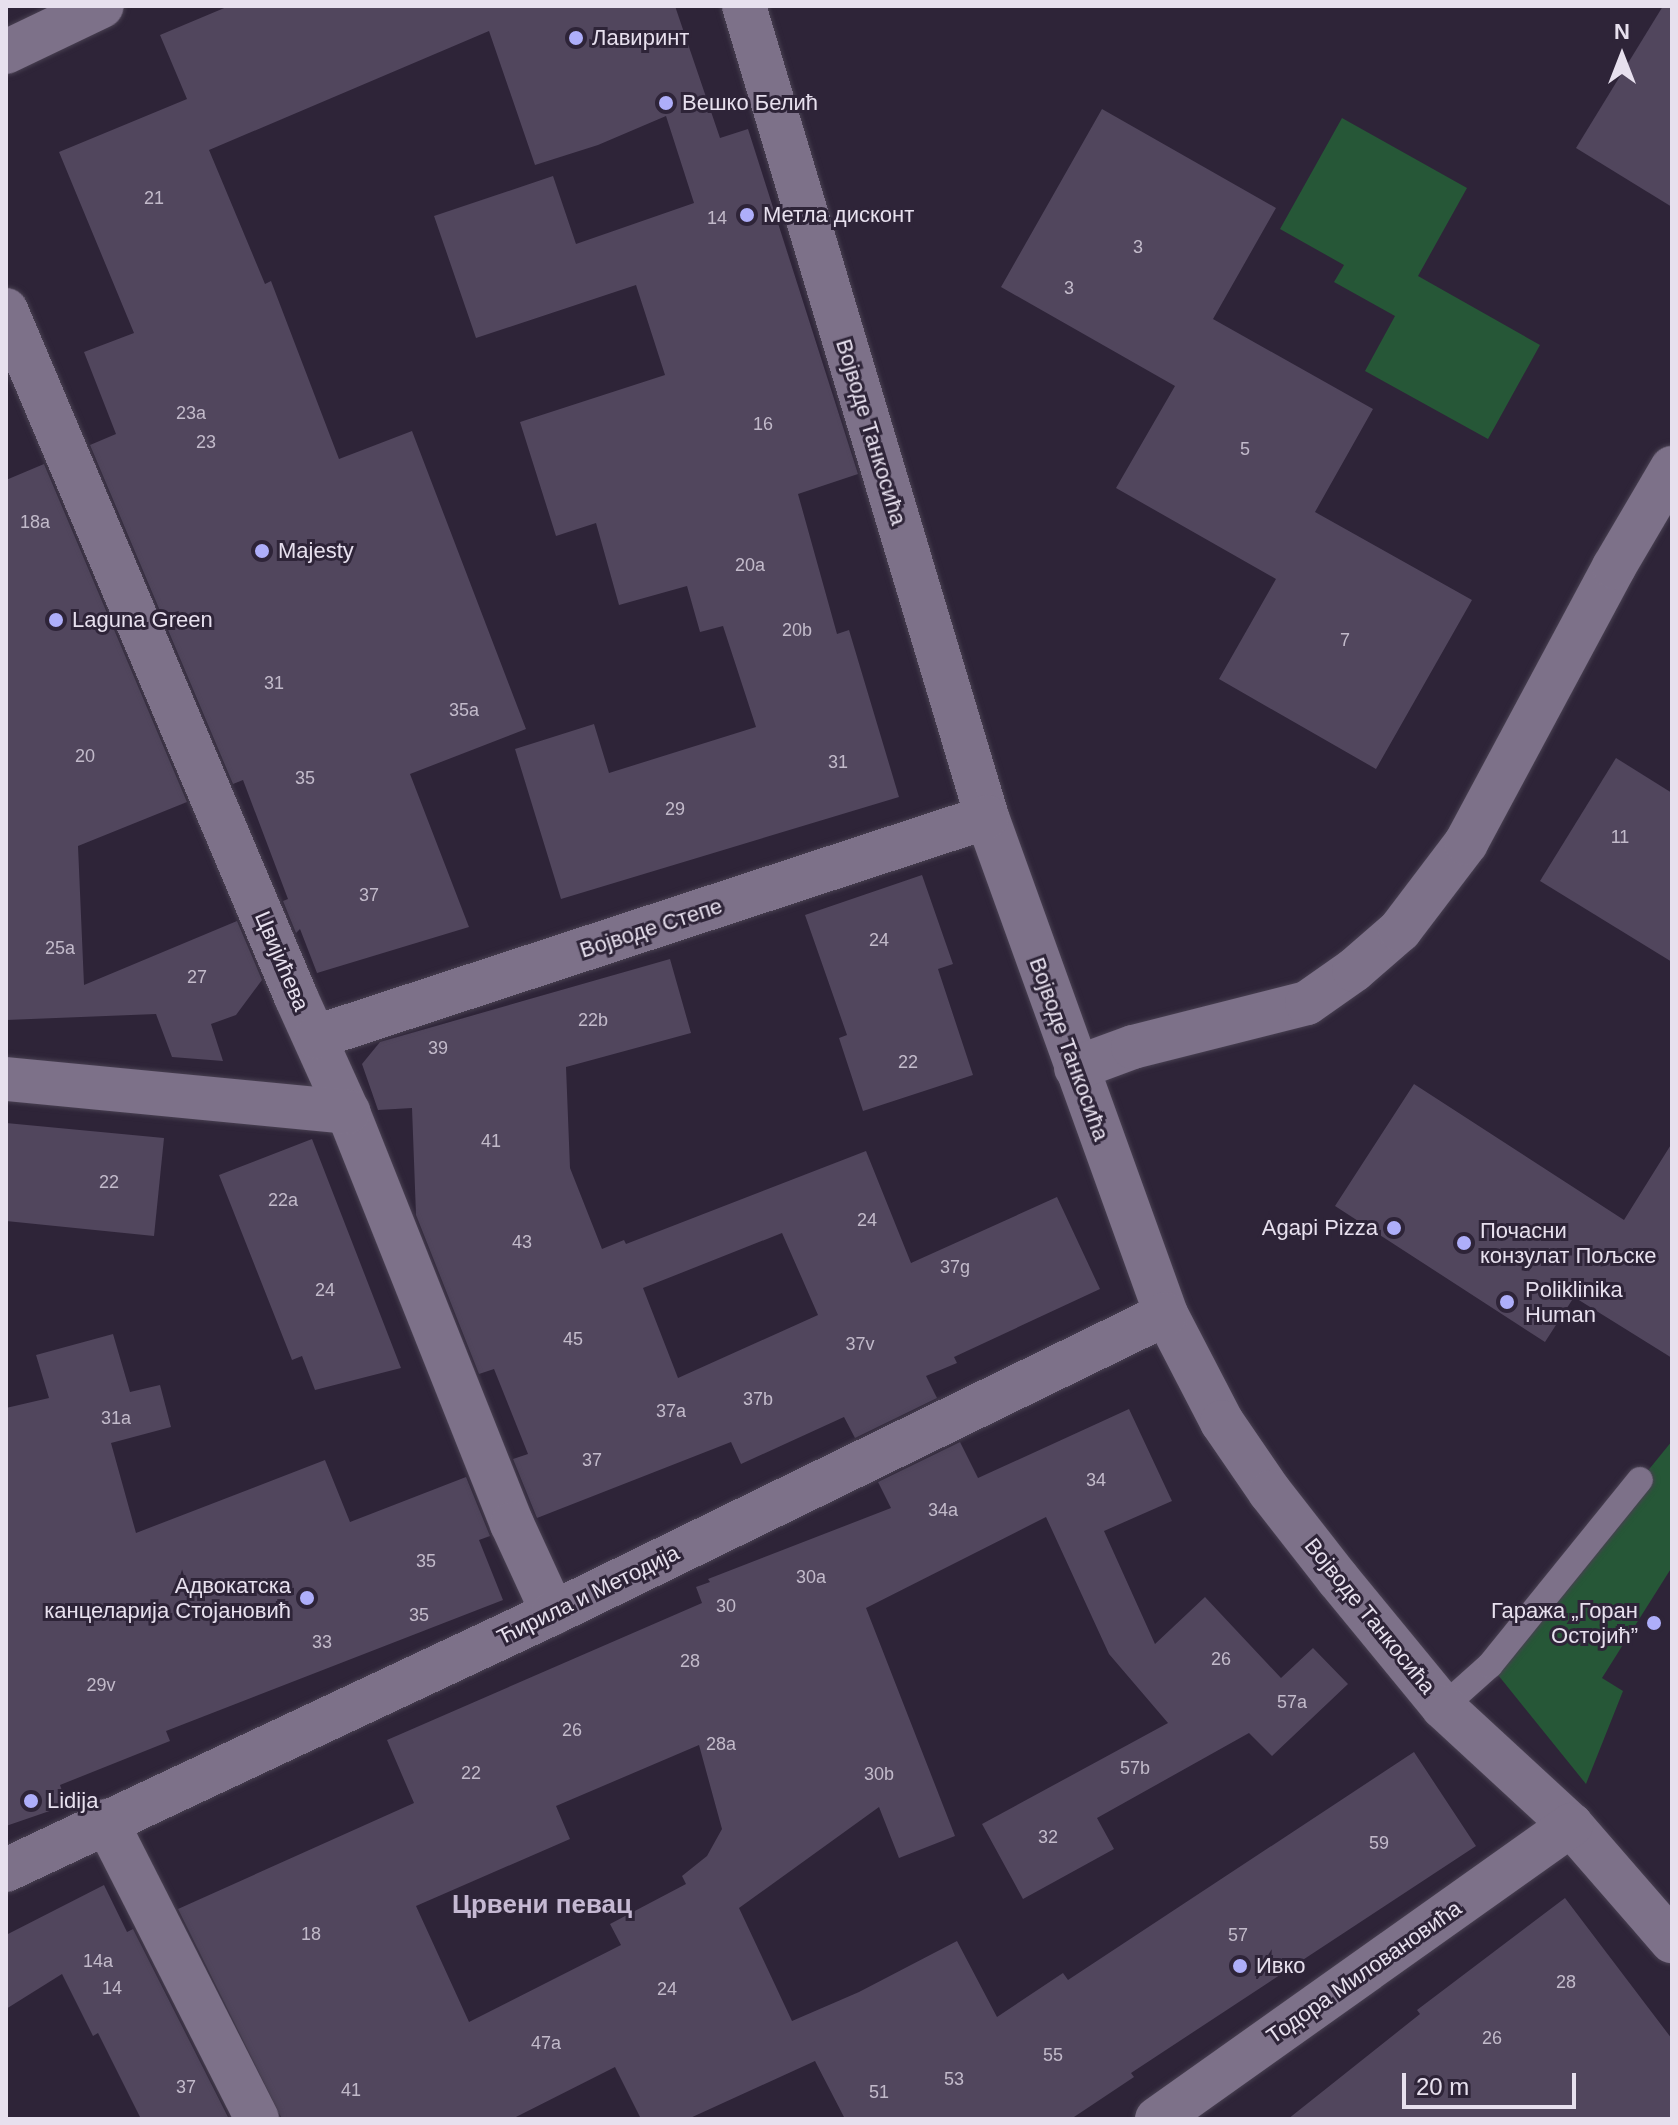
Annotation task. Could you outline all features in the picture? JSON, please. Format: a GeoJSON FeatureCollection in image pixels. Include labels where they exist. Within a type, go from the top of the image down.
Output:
{"type":"FeatureCollection","features":[{"type":"Feature","properties":{"kind":"street"},"geometry":{"type":"LineString","coordinates":[[6,52],[102,6]]}},
{"type":"Feature","properties":{"kind":"street","name":"Војводе Танкосића"},"geometry":{"type":"LineString","coordinates":[[744,6],[987,817],[1166,1314],[1222,1422],[1270,1492],[1443,1707],[1571,1825],[1672,1941]]}},
{"type":"Feature","properties":{"kind":"street","name":"Цвијићева"},"geometry":{"type":"LineString","coordinates":[[6,310],[348,1112],[512,1524],[553,1613]]}},
{"type":"Feature","properties":{"kind":"street"},"geometry":{"type":"LineString","coordinates":[[1076,1068],[1133,1047],[1307,1003],[1354,970],[1400,930],[1466,843],[1614,567],[1672,468]]}},
{"type":"Feature","properties":{"kind":"street","name":"Војводе Степе"},"geometry":{"type":"LineString","coordinates":[[316,1037],[987,817]]}},
{"type":"Feature","properties":{"kind":"street"},"geometry":{"type":"LineString","coordinates":[[6,1079],[348,1112]]}},
{"type":"Feature","properties":{"kind":"street","name":"Ћирила и Методија"},"geometry":{"type":"LineString","coordinates":[[6,1870],[553,1613],[1166,1314]]}},
{"type":"Feature","properties":{"kind":"street"},"geometry":{"type":"LineString","coordinates":[[106,1821],[257,2119]]}},
{"type":"Feature","properties":{"kind":"street","name":"Тодора Миловановића"},"geometry":{"type":"LineString","coordinates":[[1165,2117],[1571,1825]]}},
{"type":"Feature","properties":{"kind":"lane"},"geometry":{"type":"LineString","coordinates":[[1443,1707],[1490,1665],[1640,1480]]}},
{"type":"Feature","properties":{"kind":"green space"},"geometry":{"type":"Polygon","coordinates":[[[1342,118],[1467,188],[1418,276],[1540,345],[1488,439],[1365,371],[1395,316],[1334,282],[1344,265],[1280,229],[1342,118]]]}},
{"type":"Feature","properties":{"kind":"green space"},"geometry":{"type":"Polygon","coordinates":[[[1672,1441],[1672,1567],[1602,1678],[1623,1691],[1586,1784],[1490,1665],[1672,1441]]]}},
{"type":"Feature","properties":{"kind":"building"},"geometry":{"type":"Polygon","coordinates":[[[229,6],[675,6],[720,138],[748,129],[858,474],[798,494],[837,634],[849,630],[899,797],[561,899],[515,749],[594,724],[609,773],[756,727],[723,626],[700,632],[687,586],[619,605],[596,523],[556,536],[520,422],[665,375],[636,285],[476,338],[434,216],[553,176],[576,244],[694,203],[666,116],[598,145],[535,165],[489,31],[209,150],[265,284],[271,281],[339,459],[412,431],[526,729],[410,774],[469,927],[317,973],[300,929],[296,933],[283,901],[288,899],[243,780],[233,784],[90,445],[116,434],[84,352],[134,333],[59,152],[187,99],[160,35],[229,6]]]}},
{"type":"Feature","properties":{"kind":"building"},"geometry":{"type":"Polygon","coordinates":[[[1663,6],[1672,6],[1672,207],[1576,148],[1663,6]]]}},
{"type":"Feature","properties":{"kind":"building"},"geometry":{"type":"Polygon","coordinates":[[[1102,109],[1276,208],[1213,319],[1373,409],[1315,512],[1472,600],[1376,769],[1219,679],[1276,579],[1116,488],[1175,386],[1001,287],[1102,109]]]}},
{"type":"Feature","properties":{"kind":"building"},"geometry":{"type":"Polygon","coordinates":[[[44,464],[187,802],[78,846],[84,985],[237,921],[262,980],[236,1015],[211,1024],[223,1061],[172,1057],[156,1014],[6,1020],[6,480],[44,464]]]}},
{"type":"Feature","properties":{"kind":"building"},"geometry":{"type":"Polygon","coordinates":[[[1616,758],[1672,793],[1672,962],[1540,881],[1616,758]]]}},
{"type":"Feature","properties":{"kind":"building"},"geometry":{"type":"Polygon","coordinates":[[[922,875],[953,964],[938,969],[973,1075],[863,1111],[839,1038],[847,1035],[805,915],[922,875]]]}},
{"type":"Feature","properties":{"kind":"building"},"geometry":{"type":"Polygon","coordinates":[[[670,959],[691,1033],[566,1067],[570,1168],[602,1249],[624,1240],[626,1244],[866,1151],[911,1263],[1057,1197],[1100,1289],[954,1357],[957,1363],[926,1376],[937,1398],[855,1438],[844,1417],[741,1464],[731,1442],[537,1518],[513,1459],[528,1454],[494,1369],[479,1374],[416,1215],[412,1108],[378,1110],[362,1064],[380,1042],[670,959]],[[782,1233],[643,1288],[678,1378],[818,1315],[782,1233]]]}},
{"type":"Feature","properties":{"kind":"building"},"geometry":{"type":"Polygon","coordinates":[[[1414,1084],[1624,1220],[1672,1143],[1672,1358],[1574,1297],[1545,1342],[1335,1206],[1414,1084]]]}},
{"type":"Feature","properties":{"kind":"building"},"geometry":{"type":"Polygon","coordinates":[[[6,1123],[164,1138],[154,1236],[6,1221],[6,1123]]]}},
{"type":"Feature","properties":{"kind":"building"},"geometry":{"type":"Polygon","coordinates":[[[312,1139],[401,1368],[315,1390],[302,1356],[292,1360],[219,1175],[312,1139]]]}},
{"type":"Feature","properties":{"kind":"building"},"geometry":{"type":"Polygon","coordinates":[[[113,1334],[130,1392],[160,1385],[171,1427],[111,1443],[136,1533],[325,1460],[350,1522],[466,1477],[490,1536],[479,1540],[503,1600],[166,1731],[170,1741],[60,1785],[67,1805],[6,1826],[6,1408],[49,1398],[36,1355],[113,1334]]]}},
{"type":"Feature","properties":{"kind":"building"},"geometry":{"type":"Polygon","coordinates":[[[1129,1409],[1172,1501],[1104,1531],[1155,1644],[1205,1597],[1281,1678],[1313,1648],[1348,1684],[1272,1756],[1249,1733],[1097,1818],[1114,1849],[1023,1899],[982,1824],[1168,1723],[1109,1654],[1046,1517],[866,1608],[955,1836],[899,1858],[879,1807],[739,1908],[792,2021],[859,1992],[957,1941],[997,2017],[1063,1973],[1068,1980],[1414,1752],[1476,1846],[1131,2073],[1134,2077],[1071,2119],[845,2119],[815,2061],[688,2119],[641,2119],[615,2067],[512,2119],[282,2119],[178,1909],[414,1803],[387,1740],[702,1603],[696,1587],[710,1582],[708,1579],[891,1508],[878,1482],[960,1442],[978,1478],[1129,1409]],[[699,1745],[556,1806],[570,1839],[416,1906],[469,2022],[621,1945],[610,1924],[686,1884],[682,1876],[707,1856],[722,1829],[699,1745]]]}},
{"type":"Feature","properties":{"kind":"building"},"geometry":{"type":"Polygon","coordinates":[[[104,1885],[127,1932],[133,1929],[229,2119],[141,2119],[98,2033],[93,2036],[62,1974],[6,2009],[6,1935],[104,1885]]]}},
{"type":"Feature","properties":{"kind":"building"},"geometry":{"type":"Polygon","coordinates":[[[1565,1898],[1672,2039],[1672,2119],[1288,2119],[1420,2014],[1417,2010],[1565,1898]]]}},
{"type":"Feature","properties":{"kind":"place","name":"Лавиринт"},"geometry":{"type":"Point","coordinates":[576,38]}},
{"type":"Feature","properties":{"kind":"place","name":"Вешко Белић"},"geometry":{"type":"Point","coordinates":[666,103]}},
{"type":"Feature","properties":{"kind":"place","name":"Метла дисконт"},"geometry":{"type":"Point","coordinates":[747,215]}},
{"type":"Feature","properties":{"kind":"place","name":"Majesty"},"geometry":{"type":"Point","coordinates":[262,551]}},
{"type":"Feature","properties":{"kind":"place","name":"Laguna Green"},"geometry":{"type":"Point","coordinates":[56,620]}},
{"type":"Feature","properties":{"kind":"place","name":"Agapi Pizza"},"geometry":{"type":"Point","coordinates":[1394,1228]}},
{"type":"Feature","properties":{"kind":"place","name":"Почасни конзулат Пољске"},"geometry":{"type":"Point","coordinates":[1464,1243]}},
{"type":"Feature","properties":{"kind":"place","name":"Poliklinika Human"},"geometry":{"type":"Point","coordinates":[1507,1302]}},
{"type":"Feature","properties":{"kind":"place","name":"Адвокатска канцеларија Стојановић"},"geometry":{"type":"Point","coordinates":[307,1598]}},
{"type":"Feature","properties":{"kind":"place","name":"Гаража „Горан Остојић”"},"geometry":{"type":"Point","coordinates":[1654,1623]}},
{"type":"Feature","properties":{"kind":"place","name":"Lidija"},"geometry":{"type":"Point","coordinates":[31,1801]}},
{"type":"Feature","properties":{"kind":"place","name":"Ивко"},"geometry":{"type":"Point","coordinates":[1240,1966]}},
{"type":"Feature","properties":{"kind":"district","name":"Црвени певац"},"geometry":{"type":"Point","coordinates":[542,1905]}}]}
